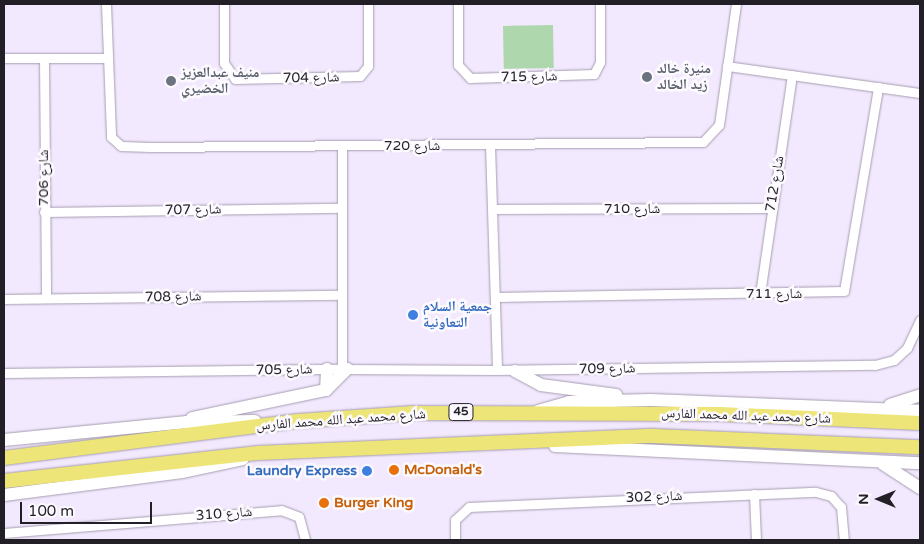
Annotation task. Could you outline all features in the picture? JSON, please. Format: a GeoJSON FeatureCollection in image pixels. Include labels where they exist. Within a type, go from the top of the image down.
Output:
{"type":"FeatureCollection","features":[{"type":"Feature","properties":{"kind":"main road","name":"شارع محمد عبد الله محمد الفارس"},"geometry":{"type":"LineString","coordinates":[[4,458],[298,421],[413,413],[538,411],[920,423]]}},
{"type":"Feature","properties":{"kind":"main road","name":"شارع محمد عبد الله محمد الفارس"},"geometry":{"type":"LineString","coordinates":[[4,481],[258,453],[534,441],[707,437],[920,447]]}},
{"type":"Feature","properties":{"kind":"street","name":"شارع 720"},"geometry":{"type":"LineString","coordinates":[[106,4],[110,129],[111,137],[121,146],[490,145],[703,142],[719,125],[736,4]]}},
{"type":"Feature","properties":{"kind":"street","name":"شارع 704"},"geometry":{"type":"LineString","coordinates":[[224,4],[224,64],[235,79],[360,76],[368,66],[368,4]]}},
{"type":"Feature","properties":{"kind":"street","name":"شارع 715"},"geometry":{"type":"LineString","coordinates":[[458,4],[458,65],[470,78],[594,74],[600,62],[600,4]]}},
{"type":"Feature","properties":{"kind":"street"},"geometry":{"type":"LineString","coordinates":[[4,58],[107,58]]}},
{"type":"Feature","properties":{"kind":"street","name":"شارع 706"},"geometry":{"type":"LineString","coordinates":[[44,59],[46,298]]}},
{"type":"Feature","properties":{"kind":"street"},"geometry":{"type":"LineString","coordinates":[[727,66],[920,93]]}},
{"type":"Feature","properties":{"kind":"street","name":"شارع 712"},"geometry":{"type":"LineString","coordinates":[[760,294],[771,208],[792,75]]}},
{"type":"Feature","properties":{"kind":"street","name":"شارع 711"},"geometry":{"type":"LineString","coordinates":[[496,297],[838,294],[848,286],[878,87]]}},
{"type":"Feature","properties":{"kind":"street"},"geometry":{"type":"LineString","coordinates":[[490,145],[497,370]]}},
{"type":"Feature","properties":{"kind":"street"},"geometry":{"type":"LineString","coordinates":[[179,423],[219,410],[326,390],[344,369],[342,146]]}},
{"type":"Feature","properties":{"kind":"street","name":"شارع 707"},"geometry":{"type":"LineString","coordinates":[[44,212],[342,208]]}},
{"type":"Feature","properties":{"kind":"street","name":"شارع 710"},"geometry":{"type":"LineString","coordinates":[[493,209],[771,208]]}},
{"type":"Feature","properties":{"kind":"street","name":"شارع 708"},"geometry":{"type":"LineString","coordinates":[[4,299],[342,295]]}},
{"type":"Feature","properties":{"kind":"street","name":"شارع 709"},"geometry":{"type":"LineString","coordinates":[[497,370],[875,365],[894,360],[907,348],[920,320]]}},
{"type":"Feature","properties":{"kind":"street","name":"شارع 705"},"geometry":{"type":"LineString","coordinates":[[4,372],[344,369],[497,370]]}},
{"type":"Feature","properties":{"kind":"street"},"geometry":{"type":"LineString","coordinates":[[326,390],[327,370]]}},
{"type":"Feature","properties":{"kind":"street"},"geometry":{"type":"LineString","coordinates":[[515,371],[540,384],[651,400]]}},
{"type":"Feature","properties":{"kind":"street"},"geometry":{"type":"LineString","coordinates":[[871,408],[920,395]]}},
{"type":"Feature","properties":{"kind":"street"},"geometry":{"type":"LineString","coordinates":[[538,411],[569,402],[651,400],[920,411]]}},
{"type":"Feature","properties":{"kind":"street"},"geometry":{"type":"LineString","coordinates":[[4,440],[179,423],[298,421]]}},
{"type":"Feature","properties":{"kind":"street"},"geometry":{"type":"LineString","coordinates":[[534,441],[920,463]]}},
{"type":"Feature","properties":{"kind":"street"},"geometry":{"type":"LineString","coordinates":[[4,495],[183,472],[258,453]]}},
{"type":"Feature","properties":{"kind":"street"},"geometry":{"type":"LineString","coordinates":[[876,461],[920,488]]}},
{"type":"Feature","properties":{"kind":"street"},"geometry":{"type":"LineString","coordinates":[[754,494],[756,540]]}},
{"type":"Feature","properties":{"kind":"street","name":"شارع 302"},"geometry":{"type":"LineString","coordinates":[[455,540],[455,520],[469,507],[754,494],[831,496],[843,512],[844,540]]}},
{"type":"Feature","properties":{"kind":"street","name":"شارع 310"},"geometry":{"type":"LineString","coordinates":[[4,533],[282,510],[299,517],[304,540]]}},
{"type":"Feature","properties":{"kind":"green space"},"geometry":{"type":"Polygon","coordinates":[[[553,25],[554,68],[504,69],[503,26],[553,25]]]}},
{"type":"Feature","properties":{"kind":"place","name":"منيرة خالد زيد الخالد"},"geometry":{"type":"Point","coordinates":[647,77]}},
{"type":"Feature","properties":{"kind":"place","name":"منيف عبدالعزيز الخضيري"},"geometry":{"type":"Point","coordinates":[171,81]}},
{"type":"Feature","properties":{"kind":"place","name":"جمعية السلام التعاونية"},"geometry":{"type":"Point","coordinates":[413,315]}},
{"type":"Feature","properties":{"kind":"place","name":"McDonald's"},"geometry":{"type":"Point","coordinates":[394,470]}},
{"type":"Feature","properties":{"kind":"place","name":"Laundry Express"},"geometry":{"type":"Point","coordinates":[367,471]}},
{"type":"Feature","properties":{"kind":"place","name":"Burger King"},"geometry":{"type":"Point","coordinates":[324,503]}}]}
